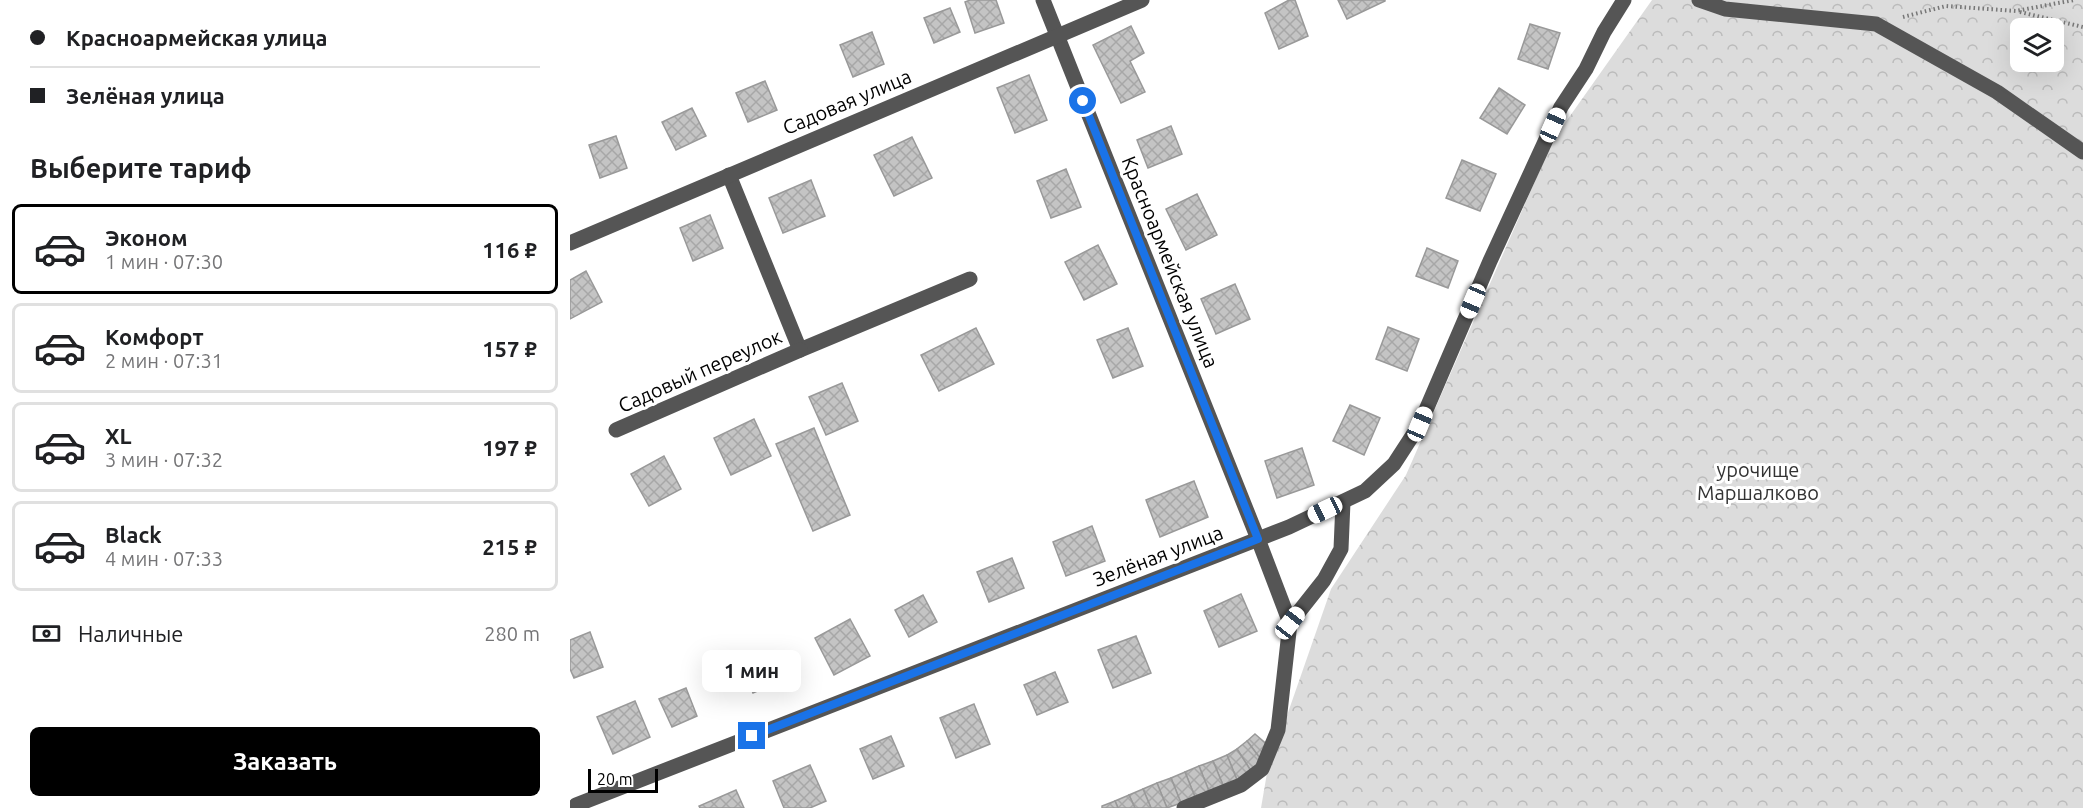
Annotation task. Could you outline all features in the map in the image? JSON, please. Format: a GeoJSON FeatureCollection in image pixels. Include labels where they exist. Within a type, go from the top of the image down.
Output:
{"type":"FeatureCollection","features":[{"type":"Feature","properties":{"kind":"street","name":"Красноармейская улица"},"geometry":{"type":"LineString","coordinates":[[1043,0],[1290,623]]}},
{"type":"Feature","properties":{"kind":"street","name":"Садовая улица"},"geometry":{"type":"LineString","coordinates":[[570,243],[1142,0]]}},
{"type":"Feature","properties":{"kind":"street","name":"Зелёная улица"},"geometry":{"type":"LineString","coordinates":[[577,806],[1258,539],[1365,491],[1394,464],[1420,424],[1490,261],[1561,107],[1586,69],[1604,32],[1624,0]]}},
{"type":"Feature","properties":{"kind":"street"},"geometry":{"type":"LineString","coordinates":[[1699,0],[1725,9],[1876,24],[1996,92],[2083,152]]}},
{"type":"Feature","properties":{"kind":"street","name":"Садовый переулок"},"geometry":{"type":"LineString","coordinates":[[729,175],[800,350]]}},
{"type":"Feature","properties":{"kind":"street","name":"Садовый переулок"},"geometry":{"type":"LineString","coordinates":[[616,430],[970,279]]}},
{"type":"Feature","properties":{"kind":"street"},"geometry":{"type":"LineString","coordinates":[[1184,808],[1241,785],[1262,769],[1278,730],[1290,623],[1324,579],[1341,549],[1342,502]]}},
{"type":"Feature","properties":{"kind":"street"},"geometry":{"type":"LineString","coordinates":[[570,790],[577,806]]}},
{"type":"Feature","properties":{"kind":"path"},"geometry":{"type":"LineString","coordinates":[[2016,11],[2074,0]]}},
{"type":"Feature","properties":{"kind":"path"},"geometry":{"type":"LineString","coordinates":[[1876,24],[1946,6],[2016,11],[2083,27]]}},
{"type":"Feature","properties":{"kind":"green space","name":"урочище Маршалково"},"geometry":{"type":"Polygon","coordinates":[[[1652,0],[2083,0],[2083,808],[1261,808],[1267,773],[1331,589],[1406,475],[1553,140],[1652,0]]]}},
{"type":"Feature","properties":{"kind":"building"},"geometry":{"type":"Polygon","coordinates":[[[996,0],[1004,23],[975,33],[965,2],[996,0]]]}},
{"type":"Feature","properties":{"kind":"building"},"geometry":{"type":"Polygon","coordinates":[[[1289,0],[1295,0],[1308,36],[1279,49],[1265,13],[1289,0]]]}},
{"type":"Feature","properties":{"kind":"building"},"geometry":{"type":"Polygon","coordinates":[[[1338,0],[1385,0],[1385,1],[1347,19],[1338,0]]]}},
{"type":"Feature","properties":{"kind":"building"},"geometry":{"type":"Polygon","coordinates":[[[950,8],[960,32],[934,43],[924,18],[950,8]]]}},
{"type":"Feature","properties":{"kind":"building"},"geometry":{"type":"Polygon","coordinates":[[[1530,24],[1560,33],[1548,69],[1518,59],[1530,24]]]}},
{"type":"Feature","properties":{"kind":"building"},"geometry":{"type":"Polygon","coordinates":[[[1131,26],[1144,53],[1130,61],[1145,92],[1121,103],[1093,45],[1131,26]]]}},
{"type":"Feature","properties":{"kind":"building"},"geometry":{"type":"Polygon","coordinates":[[[872,32],[884,64],[853,77],[840,45],[872,32]]]}},
{"type":"Feature","properties":{"kind":"building"},"geometry":{"type":"Polygon","coordinates":[[[1029,75],[1047,120],[1015,133],[997,88],[1029,75]]]}},
{"type":"Feature","properties":{"kind":"building"},"geometry":{"type":"Polygon","coordinates":[[[765,81],[777,110],[748,122],[736,93],[765,81]]]}},
{"type":"Feature","properties":{"kind":"building"},"geometry":{"type":"Polygon","coordinates":[[[1499,88],[1525,105],[1507,134],[1480,118],[1499,88]]]}},
{"type":"Feature","properties":{"kind":"building"},"geometry":{"type":"Polygon","coordinates":[[[692,108],[706,136],[676,150],[662,122],[692,108]]]}},
{"type":"Feature","properties":{"kind":"building"},"geometry":{"type":"Polygon","coordinates":[[[1171,126],[1182,154],[1148,168],[1137,140],[1171,126]]]}},
{"type":"Feature","properties":{"kind":"building"},"geometry":{"type":"Polygon","coordinates":[[[616,136],[627,168],[600,178],[589,145],[616,136]]]}},
{"type":"Feature","properties":{"kind":"building"},"geometry":{"type":"Polygon","coordinates":[[[912,137],[932,178],[894,196],[874,155],[912,137]]]}},
{"type":"Feature","properties":{"kind":"building"},"geometry":{"type":"Polygon","coordinates":[[[1462,160],[1496,174],[1480,211],[1446,198],[1462,160]]]}},
{"type":"Feature","properties":{"kind":"building"},"geometry":{"type":"Polygon","coordinates":[[[1066,169],[1081,207],[1051,218],[1037,181],[1066,169]]]}},
{"type":"Feature","properties":{"kind":"building"},"geometry":{"type":"Polygon","coordinates":[[[811,180],[825,216],[783,233],[769,198],[811,180]]]}},
{"type":"Feature","properties":{"kind":"building"},"geometry":{"type":"Polygon","coordinates":[[[1197,194],[1217,235],[1186,250],[1166,209],[1197,194]]]}},
{"type":"Feature","properties":{"kind":"building"},"geometry":{"type":"Polygon","coordinates":[[[710,215],[723,248],[693,261],[680,228],[710,215]]]}},
{"type":"Feature","properties":{"kind":"building"},"geometry":{"type":"Polygon","coordinates":[[[1098,245],[1117,284],[1084,300],[1065,262],[1098,245]]]}},
{"type":"Feature","properties":{"kind":"building"},"geometry":{"type":"Polygon","coordinates":[[[1427,248],[1458,261],[1448,288],[1416,276],[1427,248]]]}},
{"type":"Feature","properties":{"kind":"building"},"geometry":{"type":"Polygon","coordinates":[[[586,271],[602,302],[570,319],[570,280],[586,271]]]}},
{"type":"Feature","properties":{"kind":"building"},"geometry":{"type":"Polygon","coordinates":[[[1235,284],[1250,319],[1216,334],[1201,299],[1235,284]]]}},
{"type":"Feature","properties":{"kind":"building"},"geometry":{"type":"Polygon","coordinates":[[[1388,327],[1419,339],[1407,371],[1376,359],[1388,327]]]}},
{"type":"Feature","properties":{"kind":"building"},"geometry":{"type":"Polygon","coordinates":[[[976,328],[994,364],[939,391],[921,355],[976,328]]]}},
{"type":"Feature","properties":{"kind":"building"},"geometry":{"type":"Polygon","coordinates":[[[1128,328],[1143,366],[1113,378],[1097,340],[1128,328]]]}},
{"type":"Feature","properties":{"kind":"building"},"geometry":{"type":"Polygon","coordinates":[[[842,383],[858,421],[826,435],[809,397],[842,383]]]}},
{"type":"Feature","properties":{"kind":"building"},"geometry":{"type":"Polygon","coordinates":[[[1350,405],[1380,418],[1364,455],[1333,441],[1350,405]]]}},
{"type":"Feature","properties":{"kind":"building"},"geometry":{"type":"Polygon","coordinates":[[[754,419],[771,456],[731,475],[714,438],[754,419]]]}},
{"type":"Feature","properties":{"kind":"building"},"geometry":{"type":"Polygon","coordinates":[[[814,428],[850,515],[813,531],[776,444],[814,428]]]}},
{"type":"Feature","properties":{"kind":"building"},"geometry":{"type":"Polygon","coordinates":[[[1302,448],[1314,485],[1277,498],[1265,461],[1302,448]]]}},
{"type":"Feature","properties":{"kind":"building"},"geometry":{"type":"Polygon","coordinates":[[[664,456],[681,489],[649,506],[631,474],[664,456]]]}},
{"type":"Feature","properties":{"kind":"building"},"geometry":{"type":"Polygon","coordinates":[[[1194,481],[1208,517],[1160,537],[1146,500],[1194,481]]]}},
{"type":"Feature","properties":{"kind":"building"},"geometry":{"type":"Polygon","coordinates":[[[1092,526],[1105,561],[1066,576],[1053,542],[1092,526]]]}},
{"type":"Feature","properties":{"kind":"building"},"geometry":{"type":"Polygon","coordinates":[[[1012,558],[1024,588],[989,602],[977,572],[1012,558]]]}},
{"type":"Feature","properties":{"kind":"building"},"geometry":{"type":"Polygon","coordinates":[[[1241,594],[1257,631],[1219,647],[1204,611],[1241,594]]]}},
{"type":"Feature","properties":{"kind":"building"},"geometry":{"type":"Polygon","coordinates":[[[923,595],[937,622],[909,637],[895,610],[923,595]]]}},
{"type":"Feature","properties":{"kind":"building"},"geometry":{"type":"Polygon","coordinates":[[[850,619],[870,656],[834,675],[815,638],[850,619]]]}},
{"type":"Feature","properties":{"kind":"building"},"geometry":{"type":"Polygon","coordinates":[[[590,632],[603,667],[574,678],[570,669],[570,640],[590,632]]]}},
{"type":"Feature","properties":{"kind":"building"},"geometry":{"type":"Polygon","coordinates":[[[1136,636],[1151,673],[1113,688],[1098,650],[1136,636]]]}},
{"type":"Feature","properties":{"kind":"building"},"geometry":{"type":"Polygon","coordinates":[[[768,652],[781,681],[753,693],[741,663],[768,652]]]}},
{"type":"Feature","properties":{"kind":"building"},"geometry":{"type":"Polygon","coordinates":[[[1055,672],[1068,702],[1037,715],[1024,685],[1055,672]]]}},
{"type":"Feature","properties":{"kind":"building"},"geometry":{"type":"Polygon","coordinates":[[[686,688],[697,716],[672,727],[659,699],[686,688]]]}},
{"type":"Feature","properties":{"kind":"building"},"geometry":{"type":"Polygon","coordinates":[[[635,701],[650,737],[613,754],[597,717],[635,701]]]}},
{"type":"Feature","properties":{"kind":"building"},"geometry":{"type":"Polygon","coordinates":[[[974,704],[990,744],[956,758],[940,718],[974,704]]]}},
{"type":"Feature","properties":{"kind":"building"},"geometry":{"type":"Polygon","coordinates":[[[1255,734],[1270,747],[1263,762],[1247,741],[1255,734]]]}},
{"type":"Feature","properties":{"kind":"building"},"geometry":{"type":"Polygon","coordinates":[[[891,736],[904,766],[873,779],[860,749],[891,736]]]}},
{"type":"Feature","properties":{"kind":"building"},"geometry":{"type":"Polygon","coordinates":[[[1247,741],[1263,762],[1251,771],[1237,749],[1247,741]]]}},
{"type":"Feature","properties":{"kind":"building"},"geometry":{"type":"Polygon","coordinates":[[[1237,749],[1251,771],[1237,780],[1227,755],[1237,749]]]}},
{"type":"Feature","properties":{"kind":"building"},"geometry":{"type":"Polygon","coordinates":[[[1227,755],[1237,780],[1223,785],[1213,761],[1227,755]]]}},
{"type":"Feature","properties":{"kind":"building"},"geometry":{"type":"Polygon","coordinates":[[[1213,761],[1223,785],[1209,791],[1199,766],[1213,761]]]}},
{"type":"Feature","properties":{"kind":"building"},"geometry":{"type":"Polygon","coordinates":[[[810,765],[826,801],[810,808],[784,808],[773,781],[810,765]]]}},
{"type":"Feature","properties":{"kind":"building"},"geometry":{"type":"Polygon","coordinates":[[[1199,766],[1209,791],[1195,797],[1185,772],[1199,766]]]}},
{"type":"Feature","properties":{"kind":"building"},"geometry":{"type":"Polygon","coordinates":[[[1185,772],[1195,797],[1181,803],[1171,778],[1185,772]]]}},
{"type":"Feature","properties":{"kind":"building"},"geometry":{"type":"Polygon","coordinates":[[[1171,778],[1181,803],[1167,808],[1157,783],[1171,778]]]}},
{"type":"Feature","properties":{"kind":"building"},"geometry":{"type":"Polygon","coordinates":[[[1157,783],[1167,808],[1151,808],[1143,789],[1157,783]]]}},
{"type":"Feature","properties":{"kind":"building"},"geometry":{"type":"Polygon","coordinates":[[[1143,789],[1151,808],[1135,808],[1129,795],[1143,789]]]}},
{"type":"Feature","properties":{"kind":"building"},"geometry":{"type":"Polygon","coordinates":[[[736,790],[744,808],[700,808],[699,806],[736,790]]]}},
{"type":"Feature","properties":{"kind":"building"},"geometry":{"type":"Polygon","coordinates":[[[1129,795],[1135,808],[1118,808],[1115,801],[1129,795]]]}},
{"type":"Feature","properties":{"kind":"building"},"geometry":{"type":"Polygon","coordinates":[[[1115,801],[1118,808],[1102,808],[1102,806],[1115,801]]]}},
{"type":"Feature","properties":{"kind":"route"},"geometry":{"type":"LineString","coordinates":[[752,736],[1258,539],[1083,101]]}}]}
